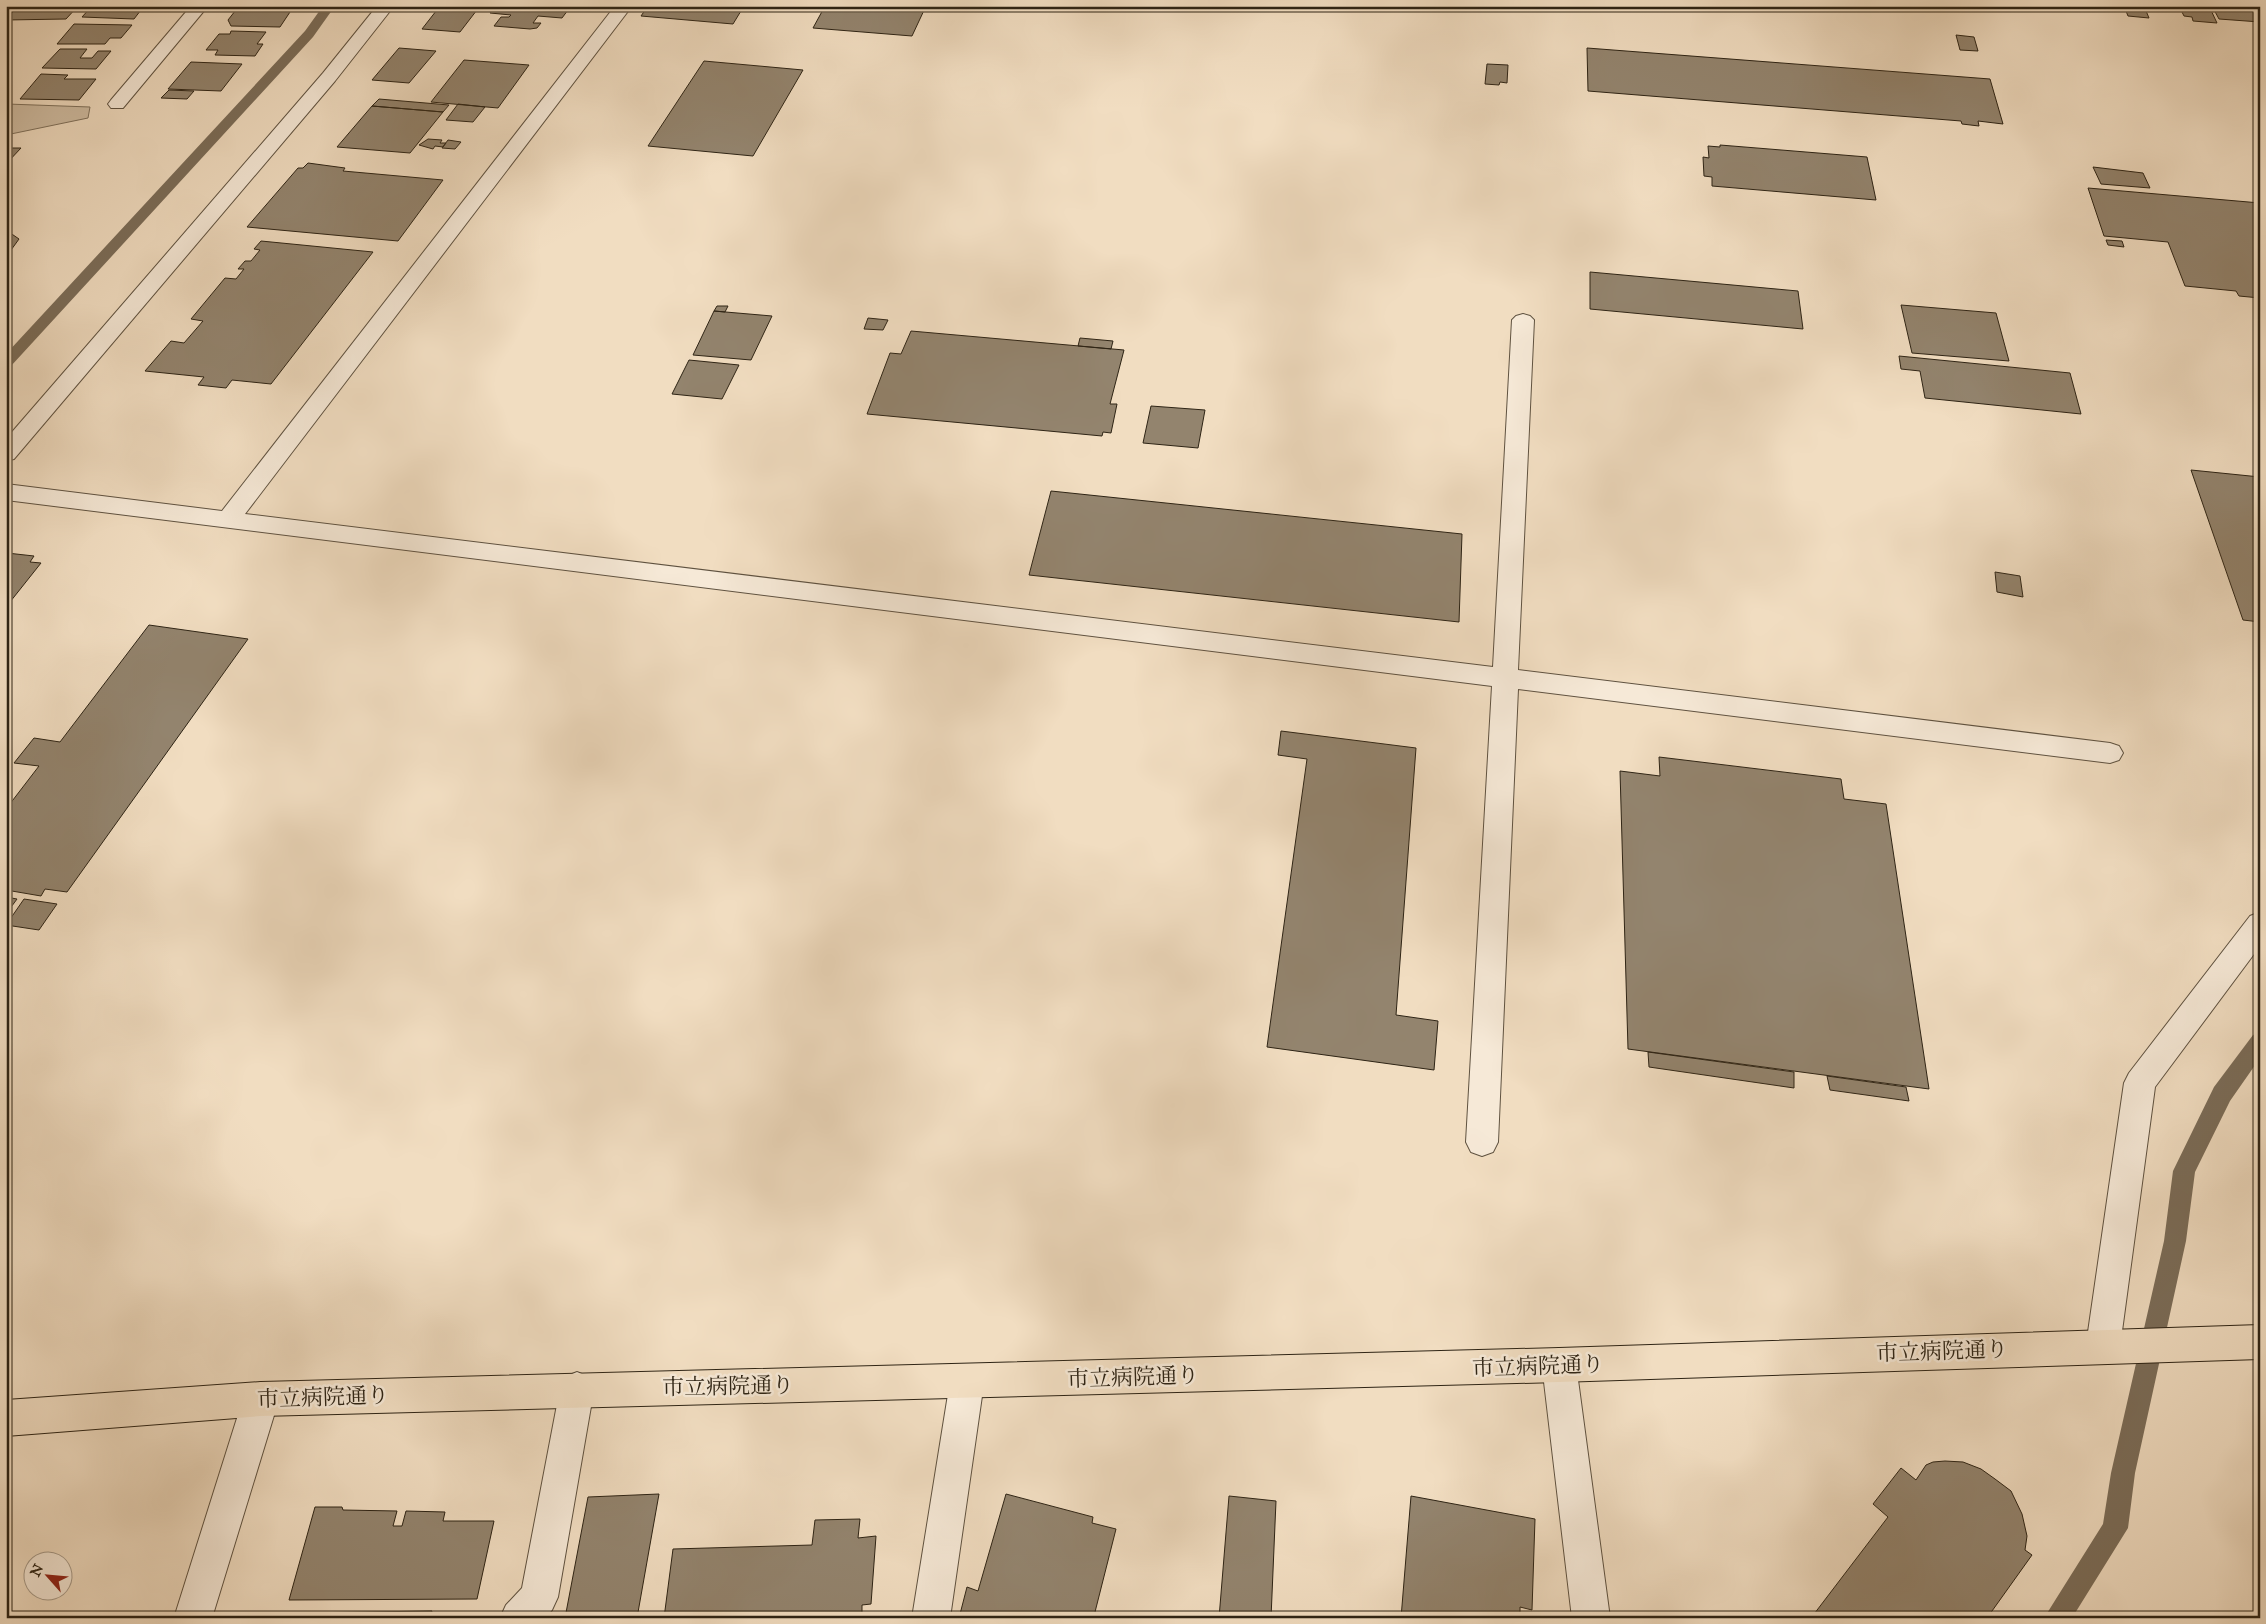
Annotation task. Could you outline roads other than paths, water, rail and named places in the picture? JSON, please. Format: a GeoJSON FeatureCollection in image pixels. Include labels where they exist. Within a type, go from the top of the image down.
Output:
{"type":"FeatureCollection","features":[{"type":"Feature","properties":{"kind":"main road","name":"市立病院通り"},"geometry":{"type":"LineString","coordinates":[[6,1418],[261,1399],[577,1389],[967,1382],[2260,1342]]}},
{"type":"Feature","properties":{"kind":"street"},"geometry":{"type":"LineString","coordinates":[[117,104],[200,6]]}},
{"type":"Feature","properties":{"kind":"street"},"geometry":{"type":"LineString","coordinates":[[6,454],[323,84],[386,6]]}},
{"type":"Feature","properties":{"kind":"street"},"geometry":{"type":"LineString","coordinates":[[228,519],[624,6]]}},
{"type":"Feature","properties":{"kind":"street"},"geometry":{"type":"LineString","coordinates":[[1482,1142],[1523,320]]}},
{"type":"Feature","properties":{"kind":"street"},"geometry":{"type":"LineString","coordinates":[[6,492],[1504,676],[2110,753]]}},
{"type":"Feature","properties":{"kind":"street"},"geometry":{"type":"LineString","coordinates":[[2103,1346],[2140,1083],[2260,924]]}},
{"type":"Feature","properties":{"kind":"street"},"geometry":{"type":"LineString","coordinates":[[1559,1365],[1591,1618]]}},
{"type":"Feature","properties":{"kind":"street"},"geometry":{"type":"LineString","coordinates":[[931,1618],[967,1382]]}},
{"type":"Feature","properties":{"kind":"street"},"geometry":{"type":"LineString","coordinates":[[519,1618],[539,1598],[577,1389]]}},
{"type":"Feature","properties":{"kind":"street"},"geometry":{"type":"LineString","coordinates":[[193,1618],[261,1399]]}},
{"type":"Feature","properties":{"kind":"waterway"},"geometry":{"type":"LineString","coordinates":[[6,363],[309,34],[329,6]]}},
{"type":"Feature","properties":{"kind":"waterway"},"geometry":{"type":"LineString","coordinates":[[2057,1618],[2115,1528],[2123,1473],[2175,1241],[2184,1171],[2222,1094],[2260,1041]]}}]}
